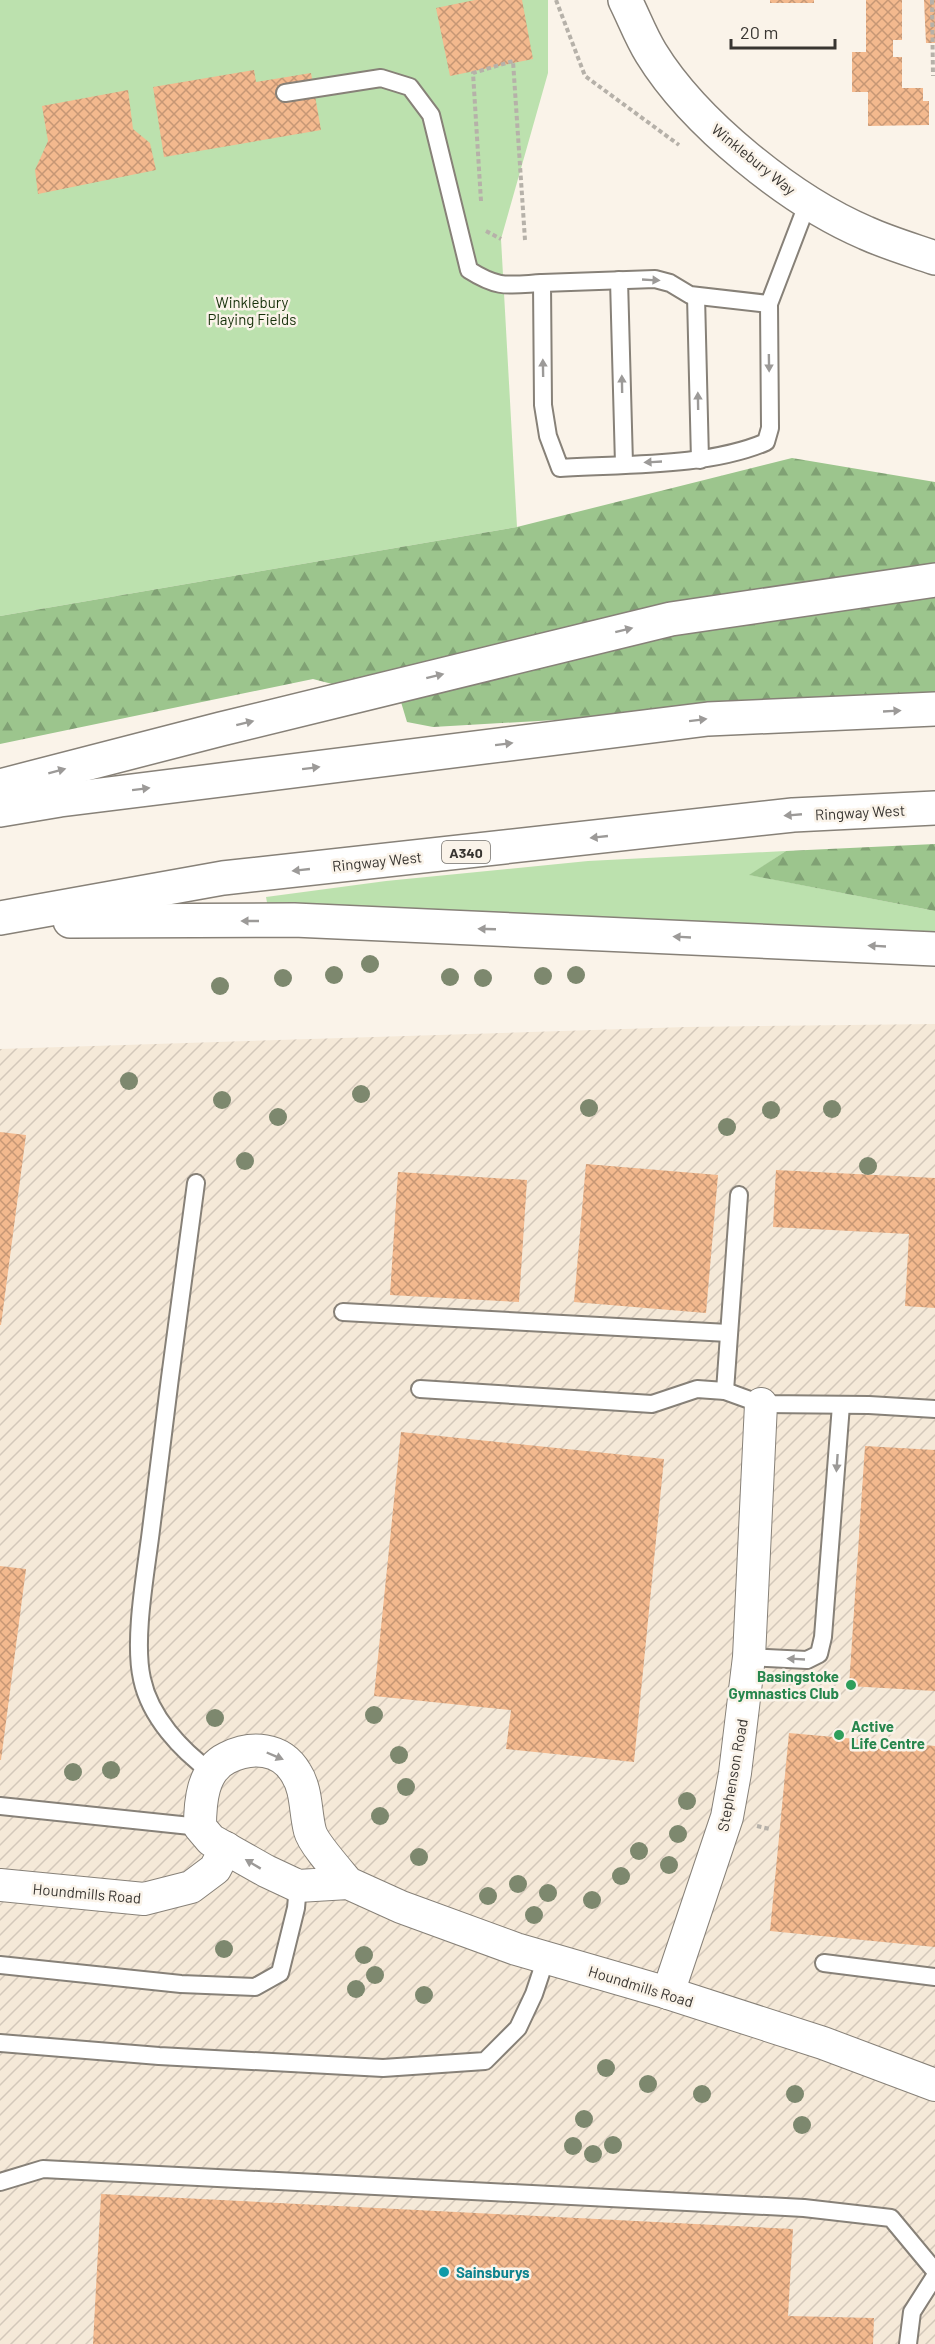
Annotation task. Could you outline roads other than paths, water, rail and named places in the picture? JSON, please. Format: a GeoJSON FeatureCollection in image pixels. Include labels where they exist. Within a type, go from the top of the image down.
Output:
{"type":"FeatureCollection","features":[{"type":"Feature","properties":{"kind":"main road","name":"Winklebury Way"},"geometry":{"type":"LineString","coordinates":[[625,0],[651,53],[686,100],[746,156],[808,202],[865,233],[935,258]]}},
{"type":"Feature","properties":{"kind":"main road"},"geometry":{"type":"LineString","coordinates":[[0,786],[221,729],[671,619],[935,580]]}},
{"type":"Feature","properties":{"kind":"main road"},"geometry":{"type":"LineString","coordinates":[[0,810],[83,797],[708,719],[935,709]]}},
{"type":"Feature","properties":{"kind":"main road","name":"Ringway West"},"geometry":{"type":"LineString","coordinates":[[0,919],[223,878],[793,815],[935,808]]}},
{"type":"Feature","properties":{"kind":"main road"},"geometry":{"type":"LineString","coordinates":[[0,919],[294,921],[935,949]]}},
{"type":"Feature","properties":{"kind":"street","name":"Stephenson Road"},"geometry":{"type":"LineString","coordinates":[[668,1993],[728,1817],[749,1657],[762,1404]]}},
{"type":"Feature","properties":{"kind":"street","name":"Houndmills Road"},"geometry":{"type":"LineString","coordinates":[[211,1772],[221,1761],[246,1749],[271,1753],[284,1759],[297,1773],[306,1802],[310,1833],[348,1883]]}},
{"type":"Feature","properties":{"kind":"street"},"geometry":{"type":"LineString","coordinates":[[200,1827],[200,1803],[211,1772]]}},
{"type":"Feature","properties":{"kind":"street","name":"Houndmills Road"},"geometry":{"type":"LineString","coordinates":[[200,1827],[211,1840],[266,1872],[298,1886],[348,1883],[411,1911],[546,1958],[668,1993],[824,2043],[935,2085]]}},
{"type":"Feature","properties":{"kind":"street","name":"Houndmills Road"},"geometry":{"type":"LineString","coordinates":[[0,1885],[144,1899],[191,1887],[215,1869],[226,1848]]}},
{"type":"Feature","properties":{"kind":"lane"},"geometry":{"type":"LineString","coordinates":[[285,93],[381,78],[410,87],[431,115],[469,270],[487,281],[501,286],[542,282],[655,279],[670,283],[690,295],[768,304]]}},
{"type":"Feature","properties":{"kind":"lane"},"geometry":{"type":"LineString","coordinates":[[542,282],[543,405],[548,436],[560,468],[700,459],[747,450],[766,442],[770,428],[768,304],[808,202]]}},
{"type":"Feature","properties":{"kind":"lane"},"geometry":{"type":"LineString","coordinates":[[619,280],[624,464]]}},
{"type":"Feature","properties":{"kind":"lane"},"geometry":{"type":"LineString","coordinates":[[696,296],[700,459]]}},
{"type":"Feature","properties":{"kind":"lane"},"geometry":{"type":"LineString","coordinates":[[196,1183],[141,1616],[140,1658],[142,1680],[160,1719],[179,1744],[211,1772]]}},
{"type":"Feature","properties":{"kind":"lane"},"geometry":{"type":"LineString","coordinates":[[725,1391],[739,1195]]}},
{"type":"Feature","properties":{"kind":"lane"},"geometry":{"type":"LineString","coordinates":[[343,1312],[728,1333]]}},
{"type":"Feature","properties":{"kind":"lane"},"geometry":{"type":"LineString","coordinates":[[420,1389],[652,1404],[697,1389],[725,1391],[762,1404],[935,1409]]}},
{"type":"Feature","properties":{"kind":"lane"},"geometry":{"type":"LineString","coordinates":[[749,1657],[807,1660],[819,1654],[823,1636],[841,1405]]}},
{"type":"Feature","properties":{"kind":"lane"},"geometry":{"type":"LineString","coordinates":[[0,1806],[200,1827]]}},
{"type":"Feature","properties":{"kind":"lane"},"geometry":{"type":"LineString","coordinates":[[0,1965],[181,1984],[255,1987],[280,1973],[296,1908],[298,1886]]}},
{"type":"Feature","properties":{"kind":"lane"},"geometry":{"type":"LineString","coordinates":[[0,2043],[159,2055],[383,2067],[485,2061],[518,2028],[534,1994],[546,1958]]}},
{"type":"Feature","properties":{"kind":"lane"},"geometry":{"type":"LineString","coordinates":[[824,1963],[935,1977]]}},
{"type":"Feature","properties":{"kind":"lane"},"geometry":{"type":"LineString","coordinates":[[0,2182],[44,2169],[804,2208],[891,2218],[935,2274],[912,2312],[908,2344]]}},
{"type":"Feature","properties":{"kind":"place","name":"Basingstoke Gymnastics Club"},"geometry":{"type":"Point","coordinates":[851,1685]}},
{"type":"Feature","properties":{"kind":"place","name":"Active Life Centre"},"geometry":{"type":"Point","coordinates":[839,1735]}},
{"type":"Feature","properties":{"kind":"place","name":"Sainsburys"},"geometry":{"type":"Point","coordinates":[444,2272]}},
{"type":"Feature","properties":{"kind":"park label","name":"Winklebury Playing Fields"},"geometry":{"type":"Point","coordinates":[252,310]}}]}
